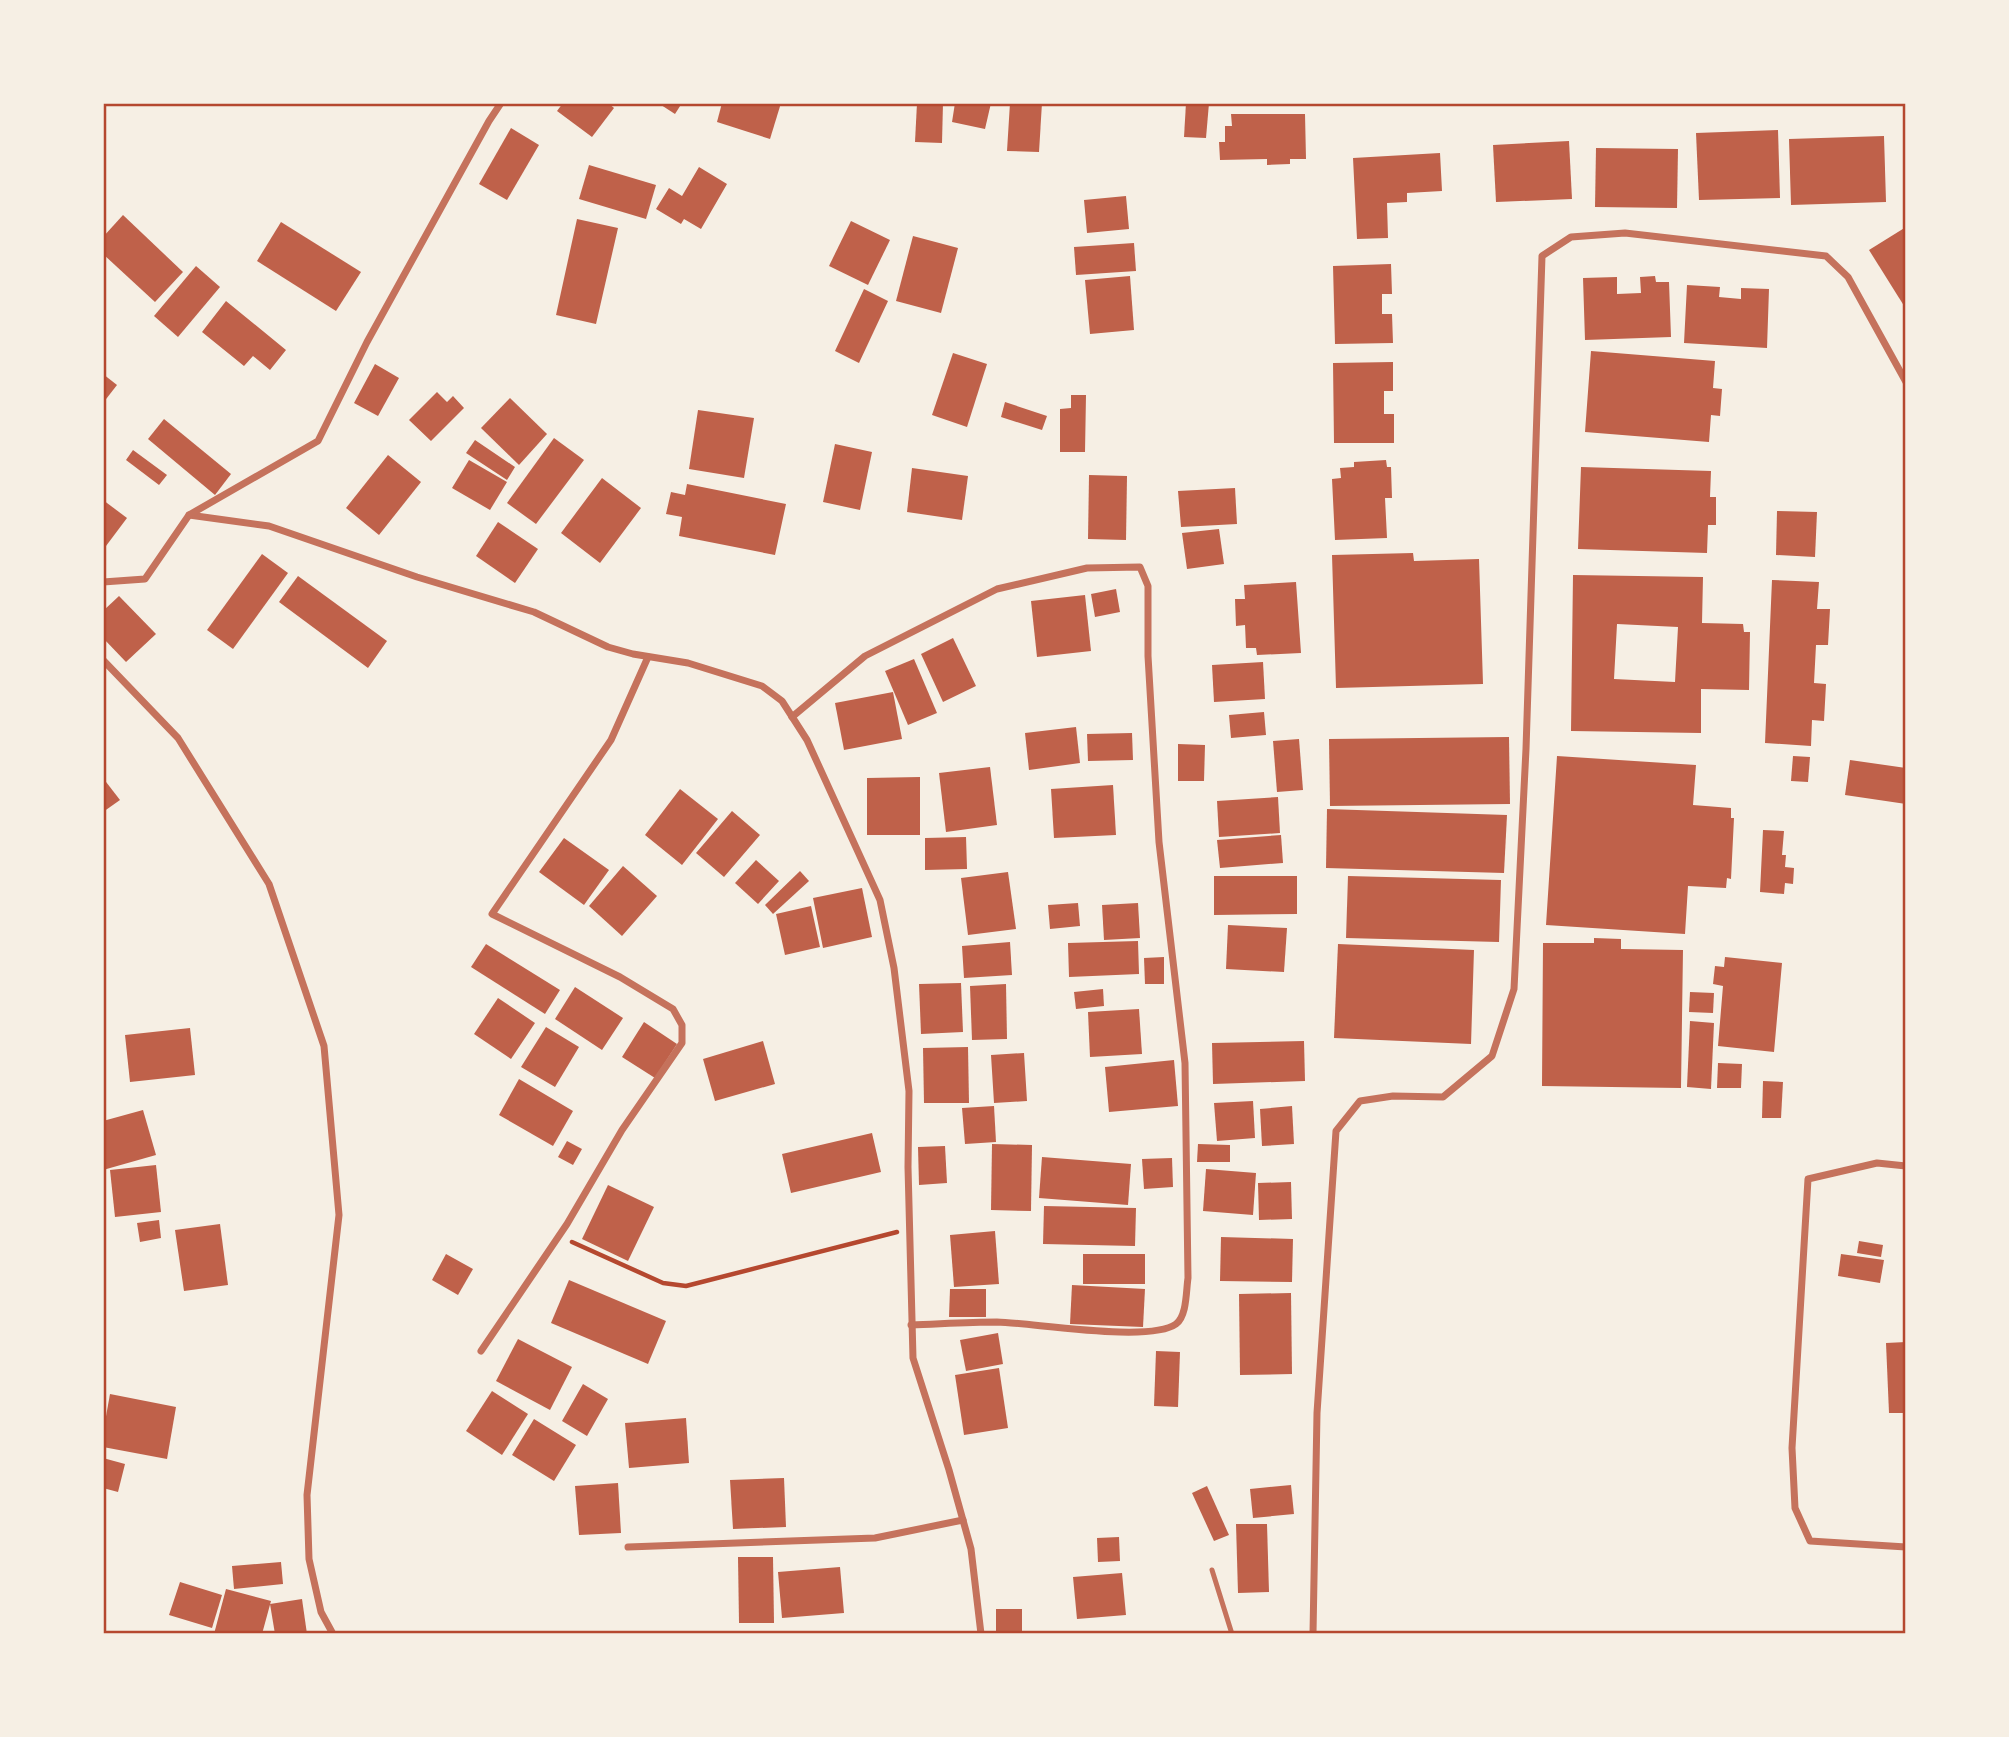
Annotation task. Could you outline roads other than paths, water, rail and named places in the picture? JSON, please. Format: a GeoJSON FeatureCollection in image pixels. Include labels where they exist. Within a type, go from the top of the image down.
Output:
{"type":"FeatureCollection","features":[{"type":"Feature","properties":{"kind":"street"},"geometry":{"type":"LineString","coordinates":[[103,582],[145,579],[189,515],[318,441],[367,342],[501,103]]}},
{"type":"Feature","properties":{"kind":"street"},"geometry":{"type":"LineString","coordinates":[[1313,1634],[1317,1413],[1336,1130],[1360,1101],[1393,1096],[1443,1097],[1492,1056],[1514,989],[1526,749],[1542,256],[1571,237],[1625,233],[1826,256],[1849,277],[1906,382]]}},
{"type":"Feature","properties":{"kind":"street"},"geometry":{"type":"LineString","coordinates":[[189,515],[269,526],[417,577],[534,612],[608,647],[688,663],[762,685],[782,701],[807,740],[880,900],[894,968],[909,1091],[908,1167],[913,1358],[971,1549],[981,1634]]}},
{"type":"Feature","properties":{"kind":"street"},"geometry":{"type":"LineString","coordinates":[[792,717],[865,656],[996,589],[1087,568],[1140,567],[1148,586],[1147,656],[1159,842],[1185,1063],[1188,1278],[1185,1306],[1180,1321],[1167,1328],[1140,1333],[996,1322],[911,1325]]}},
{"type":"Feature","properties":{"kind":"street"},"geometry":{"type":"LineString","coordinates":[[481,1351],[559,1236],[622,1129],[682,1043],[682,1025],[673,1009],[620,977],[492,914],[611,740],[648,657]]}},
{"type":"Feature","properties":{"kind":"street"},"geometry":{"type":"LineString","coordinates":[[103,660],[178,738],[269,884],[324,1046],[339,1215],[307,1495],[309,1559],[321,1612],[333,1634]]}},
{"type":"Feature","properties":{"kind":"street"},"geometry":{"type":"LineString","coordinates":[[1906,1166],[1877,1163],[1808,1179],[1792,1448],[1795,1508],[1810,1541],[1906,1547]]}},
{"type":"Feature","properties":{"kind":"street"},"geometry":{"type":"LineString","coordinates":[[628,1547],[875,1538],[963,1520]]}},
{"type":"Feature","properties":{"kind":"lane"},"geometry":{"type":"LineString","coordinates":[[1212,1570],[1232,1634]]}}]}
